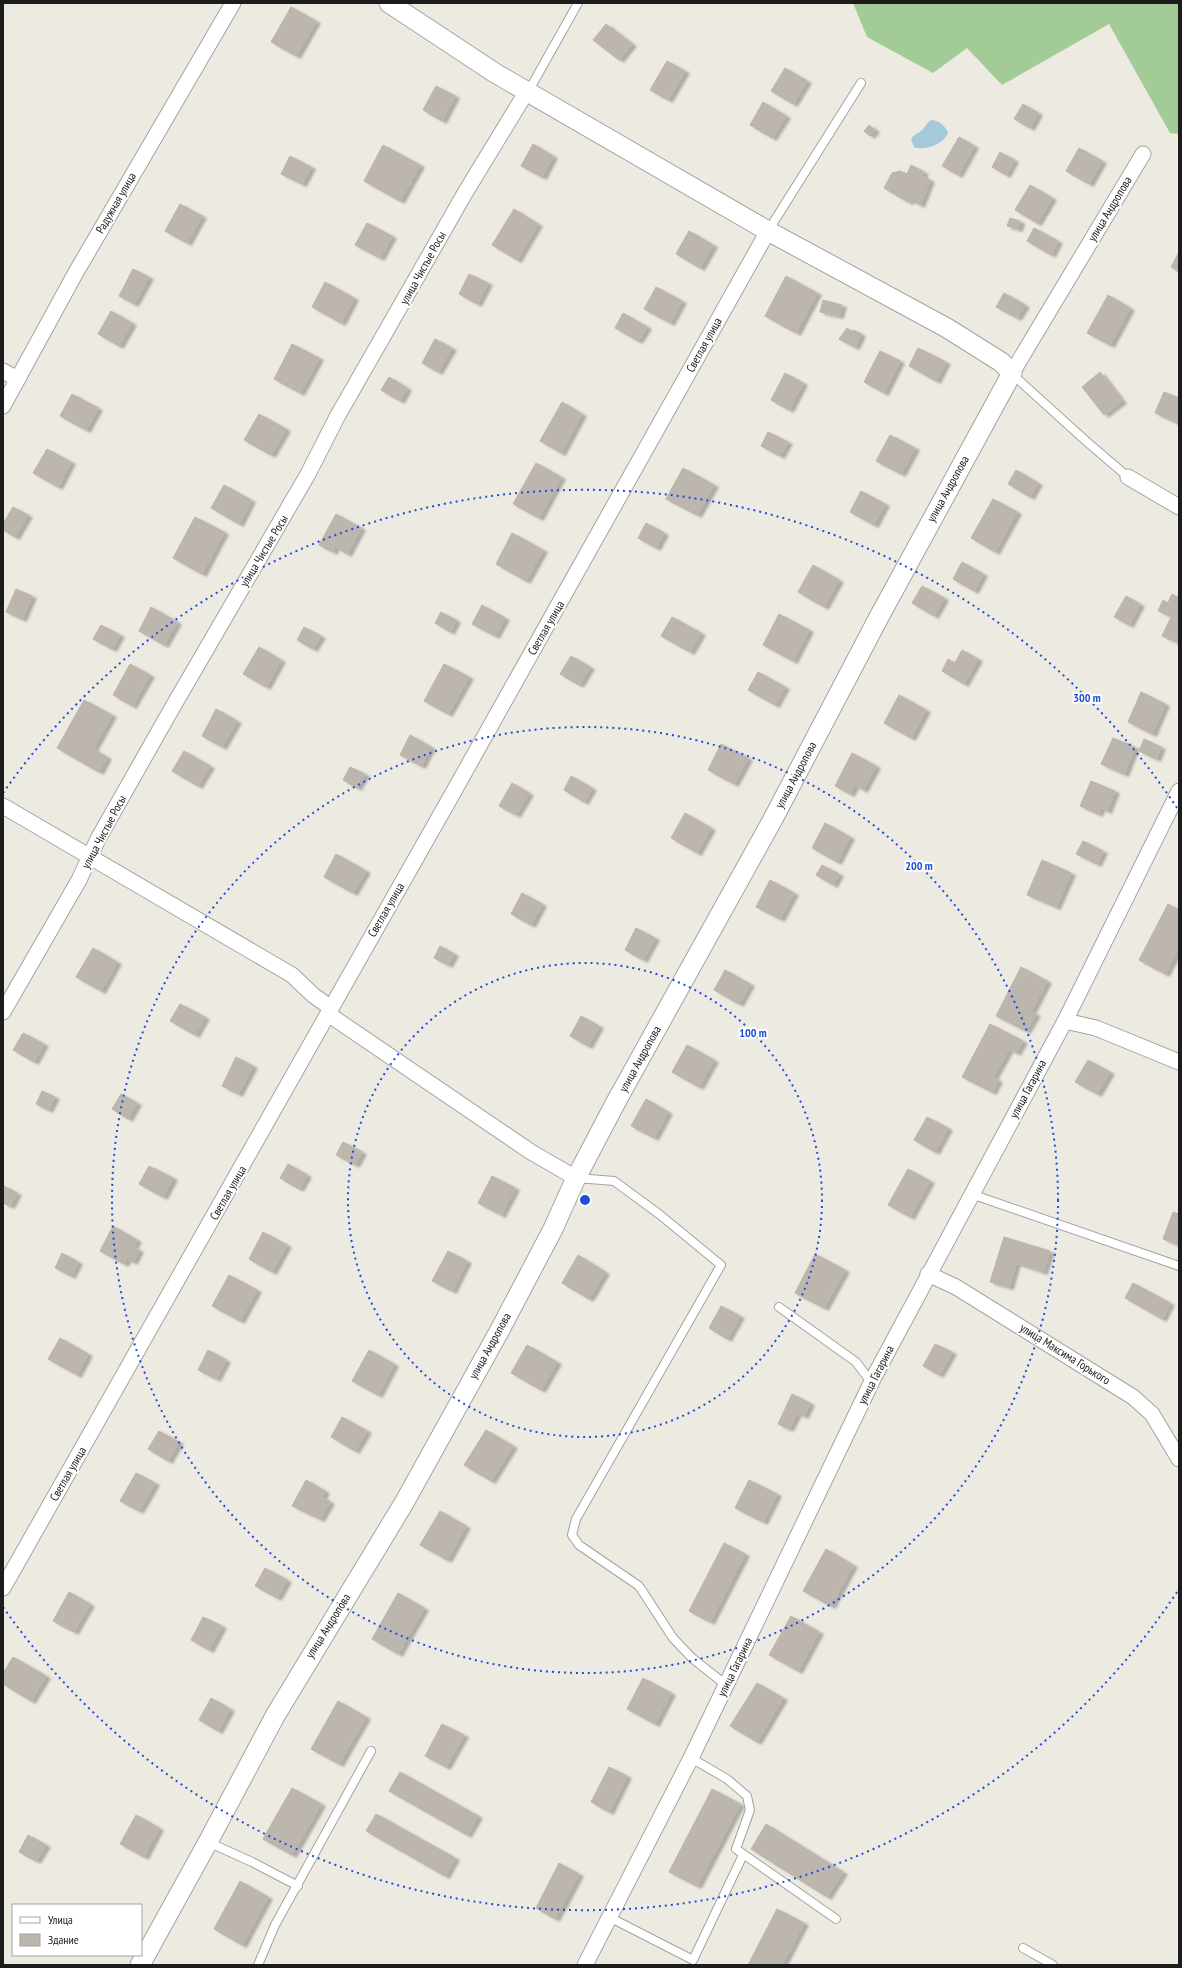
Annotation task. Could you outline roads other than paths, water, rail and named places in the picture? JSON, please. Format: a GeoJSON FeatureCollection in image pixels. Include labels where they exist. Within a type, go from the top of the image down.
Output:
{"type":"FeatureCollection","features":[{"type":"Feature","properties":{"kind":"street","name":"Радужная улица"},"geometry":{"type":"LineString","coordinates":[[3,406],[75,274],[233,3]]}},
{"type":"Feature","properties":{"kind":"street"},"geometry":{"type":"LineString","coordinates":[[389,3],[495,73],[768,231],[947,328],[1001,362],[1012,373]]}},
{"type":"Feature","properties":{"kind":"street","name":"улица Чистые Росы"},"geometry":{"type":"LineString","coordinates":[[3,1012],[170,710],[308,474],[337,417],[465,193],[528,91]]}},
{"type":"Feature","properties":{"kind":"street","name":"улица Андропова"},"geometry":{"type":"LineString","coordinates":[[140,1965],[275,1716],[408,1496],[553,1229],[576,1178],[617,1100],[773,819],[879,617],[1012,373],[1143,154]]}},
{"type":"Feature","properties":{"kind":"street","name":"Светлая улица"},"geometry":{"type":"LineString","coordinates":[[3,1588],[241,1171],[329,1011],[768,231]]}},
{"type":"Feature","properties":{"kind":"street"},"geometry":{"type":"LineString","coordinates":[[3,371],[18,379]]}},
{"type":"Feature","properties":{"kind":"street"},"geometry":{"type":"LineString","coordinates":[[1128,477],[1179,507]]}},
{"type":"Feature","properties":{"kind":"street","name":"улица Гагарина"},"geometry":{"type":"LineString","coordinates":[[585,1965],[691,1758],[871,1382],[1065,1021],[1179,791]]}},
{"type":"Feature","properties":{"kind":"street"},"geometry":{"type":"LineString","coordinates":[[3,806],[292,975],[329,1011],[531,1152],[576,1178]]}},
{"type":"Feature","properties":{"kind":"street"},"geometry":{"type":"LineString","coordinates":[[1065,1021],[1096,1028],[1179,1062]]}},
{"type":"Feature","properties":{"kind":"street","name":"улица Максима Горького"},"geometry":{"type":"LineString","coordinates":[[928,1274],[956,1287],[1134,1397],[1152,1414],[1179,1460]]}},
{"type":"Feature","properties":{"kind":"lane"},"geometry":{"type":"LineString","coordinates":[[528,91],[578,3]]}},
{"type":"Feature","properties":{"kind":"lane"},"geometry":{"type":"LineString","coordinates":[[768,231],[861,83]]}},
{"type":"Feature","properties":{"kind":"lane"},"geometry":{"type":"LineString","coordinates":[[1012,373],[1086,442],[1128,477]]}},
{"type":"Feature","properties":{"kind":"lane"},"geometry":{"type":"LineString","coordinates":[[576,1178],[614,1181],[659,1214],[721,1265],[576,1519],[572,1535],[579,1545],[639,1586],[673,1638],[692,1658],[726,1685]]}},
{"type":"Feature","properties":{"kind":"lane"},"geometry":{"type":"LineString","coordinates":[[971,1194],[1179,1266]]}},
{"type":"Feature","properties":{"kind":"lane"},"geometry":{"type":"LineString","coordinates":[[779,1307],[856,1362],[871,1382]]}},
{"type":"Feature","properties":{"kind":"lane"},"geometry":{"type":"LineString","coordinates":[[258,1965],[275,1925],[298,1886],[371,1751]]}},
{"type":"Feature","properties":{"kind":"lane"},"geometry":{"type":"LineString","coordinates":[[691,1758],[727,1779],[747,1796],[750,1810],[736,1849],[836,1919]]}},
{"type":"Feature","properties":{"kind":"lane"},"geometry":{"type":"LineString","coordinates":[[208,1842],[252,1862],[298,1886]]}},
{"type":"Feature","properties":{"kind":"lane"},"geometry":{"type":"LineString","coordinates":[[609,1917],[693,1960],[743,1855]]}},
{"type":"Feature","properties":{"kind":"lane"},"geometry":{"type":"LineString","coordinates":[[1023,1948],[1053,1965]]}},
{"type":"Feature","properties":{"kind":"lane"},"geometry":{"type":"LineString","coordinates":[[264,1953],[265,1965]]}},
{"type":"Feature","properties":{"kind":"water"},"geometry":{"type":"Polygon","coordinates":[[[931,120],[939,122],[943,125],[948,132],[946,136],[934,146],[923,148],[914,147],[911,139],[931,120]]]}}]}
